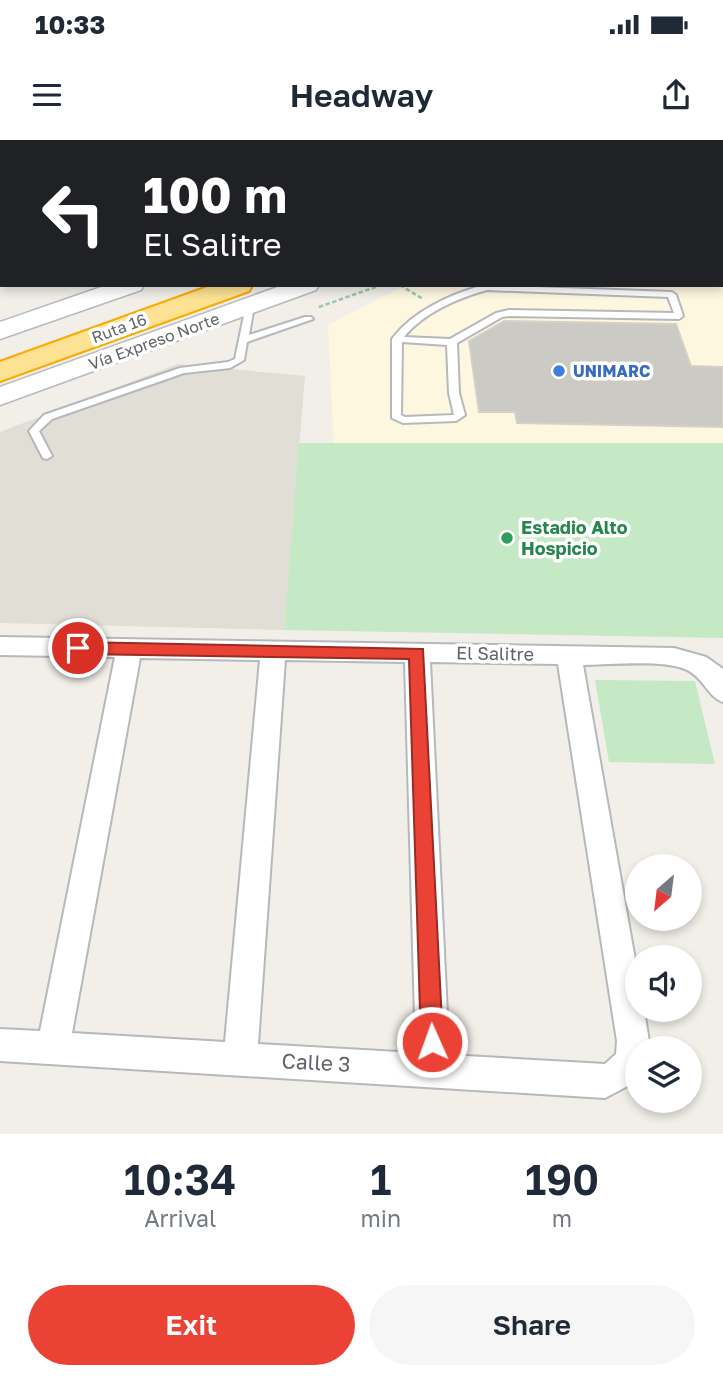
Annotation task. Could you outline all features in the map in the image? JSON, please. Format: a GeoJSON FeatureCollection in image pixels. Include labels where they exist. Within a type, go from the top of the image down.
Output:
{"type":"FeatureCollection","features":[{"type":"Feature","properties":{"kind":"highway","name":"Ruta 16"},"geometry":{"type":"LineString","coordinates":[[0,354],[187,287]]}},
{"type":"Feature","properties":{"kind":"highway","name":"Ruta 16"},"geometry":{"type":"LineString","coordinates":[[0,372],[245,296]]}},
{"type":"Feature","properties":{"kind":"main road"},"geometry":{"type":"LineString","coordinates":[[5,327],[126,287]]}},
{"type":"Feature","properties":{"kind":"main road","name":"Vía Expreso Norte"},"geometry":{"type":"LineString","coordinates":[[0,397],[245,296],[296,287]]}},
{"type":"Feature","properties":{"kind":"street","name":"El Salitre"},"geometry":{"type":"LineString","coordinates":[[0,646],[684,659],[711,672],[723,692]]}},
{"type":"Feature","properties":{"kind":"street"},"geometry":{"type":"LineString","coordinates":[[52,1048],[129,649]]}},
{"type":"Feature","properties":{"kind":"street"},"geometry":{"type":"LineString","coordinates":[[240,1059],[274,651]]}},
{"type":"Feature","properties":{"kind":"street"},"geometry":{"type":"LineString","coordinates":[[417,653],[433,1070]]}},
{"type":"Feature","properties":{"kind":"street","name":"Calle 3"},"geometry":{"type":"LineString","coordinates":[[0,1045],[605,1080],[621,1074],[628,1068],[634,1051],[634,1041],[569,656]]}},
{"type":"Feature","properties":{"kind":"lane"},"geometry":{"type":"LineString","coordinates":[[397,339],[452,342],[499,315],[509,313],[679,316],[671,290],[487,287],[439,307],[406,326],[397,339],[396,416],[403,420],[456,418],[460,415],[454,393],[452,342]]}},
{"type":"Feature","properties":{"kind":"lane"},"geometry":{"type":"LineString","coordinates":[[47,456],[34,431],[43,420],[183,370],[230,365],[239,360],[243,340],[245,296]]}},
{"type":"Feature","properties":{"kind":"lane"},"geometry":{"type":"LineString","coordinates":[[243,340],[308,319]]}},
{"type":"Feature","properties":{"kind":"shaded area"},"geometry":{"type":"Polygon","coordinates":[[[402,287],[723,287],[723,443],[334,445],[328,325],[402,287]]]}},
{"type":"Feature","properties":{"kind":"shaded area"},"geometry":{"type":"Polygon","coordinates":[[[178,364],[305,376],[284,630],[0,623],[0,432],[178,364]]]}},
{"type":"Feature","properties":{"kind":"green space","name":"Estadio Alto Hospicio"},"geometry":{"type":"Polygon","coordinates":[[[299,443],[723,443],[723,638],[284,630],[299,443]]]}},
{"type":"Feature","properties":{"kind":"green space"},"geometry":{"type":"Polygon","coordinates":[[[595,680],[695,681],[715,764],[609,762],[595,680]]]}},
{"type":"Feature","properties":{"kind":"building"},"geometry":{"type":"Polygon","coordinates":[[[504,321],[676,324],[691,366],[723,367],[723,427],[517,423],[515,412],[479,412],[469,341],[504,321]]]}},
{"type":"Feature","properties":{"kind":"place","name":"UNIMARC"},"geometry":{"type":"Point","coordinates":[559,371]}},
{"type":"Feature","properties":{"kind":"place","name":"Estadio Alto Hospicio"},"geometry":{"type":"Point","coordinates":[507,538]}},
{"type":"Feature","properties":{"kind":"route"},"geometry":{"type":"LineString","coordinates":[[78,648],[417,653],[432,1042]]}}]}
